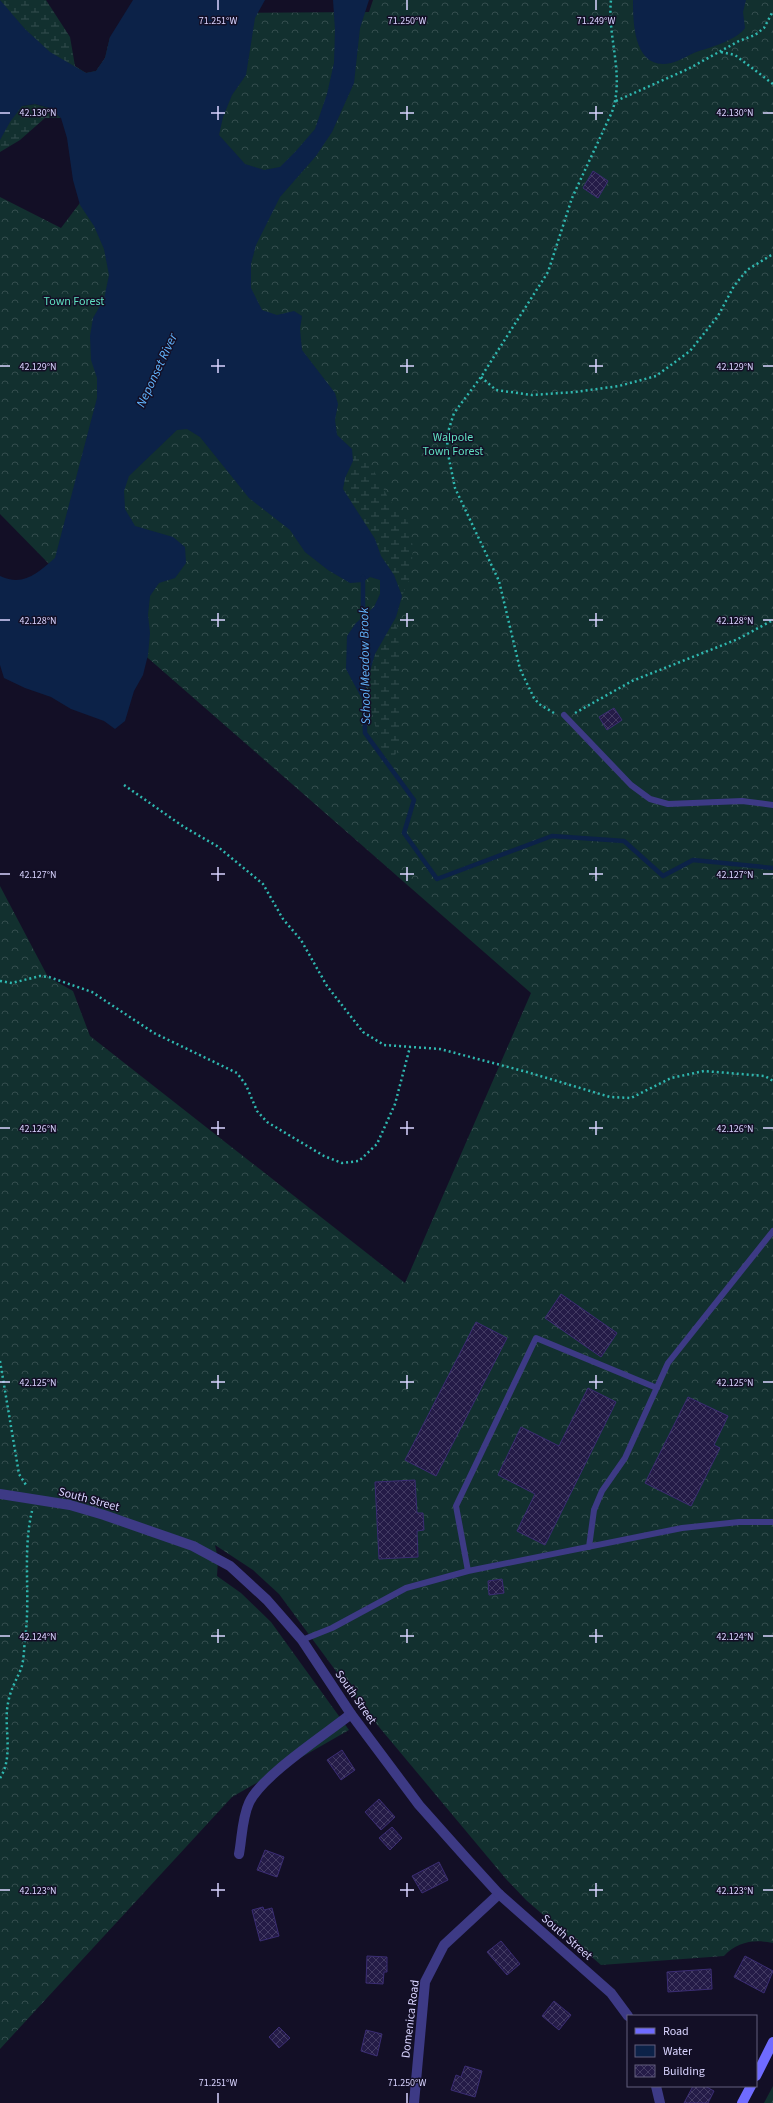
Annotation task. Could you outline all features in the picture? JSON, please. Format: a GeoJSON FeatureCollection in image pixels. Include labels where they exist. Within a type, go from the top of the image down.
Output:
{"type":"FeatureCollection","features":[{"type":"Feature","properties":{"kind":"main road"},"geometry":{"type":"LineString","coordinates":[[757,2074],[773,2042]]}},
{"type":"Feature","properties":{"kind":"main road"},"geometry":{"type":"LineString","coordinates":[[742,2103],[750,2087]]}},
{"type":"Feature","properties":{"kind":"street","name":"South Street"},"geometry":{"type":"LineString","coordinates":[[0,1494],[70,1506],[127,1522],[178,1540],[230,1566],[267,1600],[302,1640],[351,1714],[419,1805],[499,1894],[611,1992],[627,2015]]}},
{"type":"Feature","properties":{"kind":"street"},"geometry":{"type":"LineString","coordinates":[[239,1854],[249,1803],[257,1790],[272,1776],[351,1714]]}},
{"type":"Feature","properties":{"kind":"street","name":"Domenica Road"},"geometry":{"type":"LineString","coordinates":[[414,2103],[425,1982],[444,1945],[499,1894]]}},
{"type":"Feature","properties":{"kind":"street"},"geometry":{"type":"LineString","coordinates":[[656,2087],[660,2103]]}},
{"type":"Feature","properties":{"kind":"lane"},"geometry":{"type":"LineString","coordinates":[[564,715],[626,781],[640,794],[650,799],[668,804],[742,801],[773,805]]}},
{"type":"Feature","properties":{"kind":"lane"},"geometry":{"type":"LineString","coordinates":[[589,1547],[594,1510],[602,1491],[625,1458],[668,1363],[773,1231]]}},
{"type":"Feature","properties":{"kind":"lane"},"geometry":{"type":"LineString","coordinates":[[468,1571],[456,1506],[536,1338],[657,1388]]}},
{"type":"Feature","properties":{"kind":"lane"},"geometry":{"type":"LineString","coordinates":[[302,1640],[332,1628],[406,1588],[468,1571],[682,1528],[739,1522],[773,1522]]}},
{"type":"Feature","properties":{"kind":"path"},"geometry":{"type":"LineString","coordinates":[[611,0],[616,57],[616,101],[572,198],[548,272],[481,377],[454,413],[450,421],[447,449],[452,475],[462,503],[499,581],[525,681],[539,704],[557,714],[564,715],[579,712],[632,681],[738,639],[773,620]]}},
{"type":"Feature","properties":{"kind":"path"},"geometry":{"type":"LineString","coordinates":[[616,101],[721,52],[764,28],[773,11]]}},
{"type":"Feature","properties":{"kind":"path"},"geometry":{"type":"LineString","coordinates":[[721,52],[735,55],[773,84]]}},
{"type":"Feature","properties":{"kind":"path"},"geometry":{"type":"LineString","coordinates":[[481,377],[496,390],[532,395],[575,392],[619,386],[656,376],[690,351],[718,316],[734,286],[747,270],[773,254]]}},
{"type":"Feature","properties":{"kind":"path"},"geometry":{"type":"LineString","coordinates":[[124,785],[184,827],[217,846],[263,884],[283,919],[302,940],[327,986],[364,1032],[384,1045],[447,1051],[527,1072],[610,1097],[631,1098],[671,1078],[704,1071],[765,1076],[773,1081]]}},
{"type":"Feature","properties":{"kind":"path"},"geometry":{"type":"LineString","coordinates":[[0,982],[12,983],[40,976],[48,977],[92,992],[154,1033],[237,1074],[246,1085],[257,1111],[267,1122],[324,1156],[342,1163],[359,1161],[377,1144],[395,1104],[410,1047]]}},
{"type":"Feature","properties":{"kind":"path"},"geometry":{"type":"LineString","coordinates":[[0,1361],[19,1474],[35,1499],[28,1530],[26,1640],[21,1668],[13,1684],[8,1700],[6,1720],[8,1757],[0,1778]]}},
{"type":"Feature","properties":{"kind":"green space"},"geometry":{"type":"Polygon","coordinates":[[[0,0],[46,0],[70,37],[75,66],[86,73],[96,71],[105,58],[110,37],[110,91],[0,35],[0,0]]]}},
{"type":"Feature","properties":{"kind":"green space","name":"Walpole Town Forest"},"geometry":{"type":"Polygon","coordinates":[[[373,0],[773,0],[773,1943],[759,1941],[746,1943],[734,1948],[724,1956],[601,1965],[526,1900],[506,1879],[364,1709],[279,1594],[253,1570],[215,1545],[218,1559],[217,1576],[241,1593],[271,1622],[349,1730],[232,1797],[0,2049],[0,886],[48,977],[73,991],[90,1036],[405,1283],[531,993],[101,617],[0,514],[0,197],[61,228],[123,146],[237,13],[369,12],[373,0]]]}},
{"type":"Feature","properties":{"kind":"green space"},"geometry":{"type":"Polygon","coordinates":[[[334,63],[354,83],[322,148],[308,167],[288,186],[269,216],[254,254],[250,278],[251,288],[262,310],[277,315],[294,311],[302,316],[300,329],[302,350],[335,393],[338,404],[335,420],[337,435],[368,460],[390,501],[408,522],[413,547],[411,575],[402,596],[394,575],[316,463],[238,254],[264,170],[280,167],[296,151],[314,129],[327,94],[334,63]]]}},
{"type":"Feature","properties":{"kind":"green space"},"geometry":{"type":"Polygon","coordinates":[[[0,97],[22,106],[35,104],[50,108],[61,118],[45,118],[20,140],[0,152],[0,97]]]}},
{"type":"Feature","properties":{"kind":"green space"},"geometry":{"type":"Polygon","coordinates":[[[396,617],[399,646],[399,745],[394,758],[385,761],[371,709],[369,683],[375,655],[396,617]]]}},
{"type":"Feature","properties":{"kind":"green space"},"geometry":{"type":"Polygon","coordinates":[[[773,2086],[773,2103],[764,2103],[773,2086]]]}},
{"type":"Feature","properties":{"kind":"water","name":"Neponset River"},"geometry":{"type":"Polygon","coordinates":[[[0,0],[25,29],[50,52],[86,73],[96,71],[105,58],[110,37],[133,0],[265,0],[255,18],[246,75],[232,95],[223,117],[219,135],[245,164],[264,170],[280,167],[315,129],[327,94],[334,63],[335,30],[333,0],[369,0],[360,28],[354,83],[332,132],[316,156],[280,197],[256,245],[251,264],[251,288],[262,310],[277,315],[294,311],[302,316],[300,329],[302,350],[335,393],[338,404],[335,420],[337,435],[352,449],[353,461],[345,478],[343,489],[375,539],[381,556],[394,575],[402,596],[396,617],[375,654],[362,699],[346,669],[347,636],[356,623],[374,607],[380,594],[380,580],[370,577],[363,582],[350,583],[328,570],[305,552],[290,530],[249,498],[200,437],[187,429],[177,430],[129,476],[124,491],[125,509],[135,526],[173,537],[185,547],[186,563],[175,578],[159,583],[150,596],[148,615],[150,633],[148,655],[143,675],[134,691],[125,721],[115,729],[104,721],[71,709],[51,697],[25,688],[4,678],[0,665],[0,576],[16,580],[30,577],[55,558],[97,398],[97,378],[91,360],[90,336],[93,318],[104,299],[109,275],[104,249],[94,226],[80,205],[73,180],[67,138],[61,118],[50,108],[35,104],[22,106],[10,122],[0,140],[0,0]]]}},
{"type":"Feature","properties":{"kind":"water"},"geometry":{"type":"Polygon","coordinates":[[[633,0],[746,0],[743,12],[745,28],[742,32],[731,39],[717,45],[671,63],[659,64],[649,60],[638,44],[635,33],[633,0]]]}},
{"type":"Feature","properties":{"kind":"building"},"geometry":{"type":"Polygon","coordinates":[[[593,171],[608,181],[598,198],[583,188],[593,171]]]}},
{"type":"Feature","properties":{"kind":"building"},"geometry":{"type":"Polygon","coordinates":[[[614,708],[622,720],[607,730],[599,717],[614,708]]]}},
{"type":"Feature","properties":{"kind":"building"},"geometry":{"type":"Polygon","coordinates":[[[561,1294],[617,1333],[601,1357],[545,1318],[561,1294]]]}},
{"type":"Feature","properties":{"kind":"building"},"geometry":{"type":"Polygon","coordinates":[[[476,1322],[507,1338],[436,1476],[405,1460],[476,1322]]]}},
{"type":"Feature","properties":{"kind":"building"},"geometry":{"type":"Polygon","coordinates":[[[588,1388],[616,1402],[545,1545],[517,1531],[535,1494],[498,1475],[521,1427],[559,1446],[588,1388]]]}},
{"type":"Feature","properties":{"kind":"building"},"geometry":{"type":"Polygon","coordinates":[[[688,1397],[728,1416],[714,1445],[720,1448],[691,1506],[645,1483],[688,1397]]]}},
{"type":"Feature","properties":{"kind":"building"},"geometry":{"type":"Polygon","coordinates":[[[415,1480],[417,1513],[423,1513],[424,1530],[417,1531],[418,1557],[379,1559],[375,1482],[415,1480]]]}},
{"type":"Feature","properties":{"kind":"building"},"geometry":{"type":"Polygon","coordinates":[[[502,1579],[504,1593],[489,1595],[488,1581],[502,1579]]]}},
{"type":"Feature","properties":{"kind":"building"},"geometry":{"type":"Polygon","coordinates":[[[342,1750],[355,1770],[341,1780],[327,1760],[342,1750]]]}},
{"type":"Feature","properties":{"kind":"building"},"geometry":{"type":"Polygon","coordinates":[[[379,1799],[395,1817],[381,1830],[365,1812],[379,1799]]]}},
{"type":"Feature","properties":{"kind":"building"},"geometry":{"type":"Polygon","coordinates":[[[392,1827],[402,1838],[390,1850],[379,1838],[392,1827]]]}},
{"type":"Feature","properties":{"kind":"building"},"geometry":{"type":"Polygon","coordinates":[[[265,1850],[284,1857],[277,1877],[257,1870],[265,1850]]]}},
{"type":"Feature","properties":{"kind":"building"},"geometry":{"type":"Polygon","coordinates":[[[439,1862],[448,1880],[422,1893],[412,1876],[439,1862]]]}},
{"type":"Feature","properties":{"kind":"building"},"geometry":{"type":"Polygon","coordinates":[[[263,1907],[264,1910],[272,1908],[279,1936],[260,1941],[252,1910],[263,1907]]]}},
{"type":"Feature","properties":{"kind":"building"},"geometry":{"type":"Polygon","coordinates":[[[501,1941],[520,1964],[507,1975],[487,1952],[501,1941]]]}},
{"type":"Feature","properties":{"kind":"building"},"geometry":{"type":"Polygon","coordinates":[[[367,1956],[387,1957],[387,1972],[384,1972],[383,1984],[366,1983],[367,1956]]]}},
{"type":"Feature","properties":{"kind":"building"},"geometry":{"type":"Polygon","coordinates":[[[745,1956],[773,1971],[764,1993],[734,1977],[745,1956]]]}},
{"type":"Feature","properties":{"kind":"building"},"geometry":{"type":"Polygon","coordinates":[[[711,1969],[712,1989],[668,1992],[667,1972],[711,1969]]]}},
{"type":"Feature","properties":{"kind":"building"},"geometry":{"type":"Polygon","coordinates":[[[554,2001],[571,2015],[559,2030],[542,2016],[554,2001]]]}},
{"type":"Feature","properties":{"kind":"building"},"geometry":{"type":"Polygon","coordinates":[[[279,2027],[290,2038],[279,2048],[269,2037],[279,2027]]]}},
{"type":"Feature","properties":{"kind":"building"},"geometry":{"type":"Polygon","coordinates":[[[366,2030],[382,2034],[377,2056],[361,2051],[366,2030]]]}},
{"type":"Feature","properties":{"kind":"building"},"geometry":{"type":"Polygon","coordinates":[[[465,2066],[482,2071],[475,2097],[451,2090],[456,2075],[461,2077],[465,2066]]]}},
{"type":"Feature","properties":{"kind":"building"},"geometry":{"type":"Polygon","coordinates":[[[692,2087],[707,2087],[714,2091],[708,2103],[684,2103],[692,2087]]]}},
{"type":"Feature","properties":{"kind":"waterway","name":"School Meadow Brook"},"geometry":{"type":"LineString","coordinates":[[363,577],[363,622]]}},
{"type":"Feature","properties":{"kind":"waterway","name":"School Meadow Brook"},"geometry":{"type":"LineString","coordinates":[[364,685],[365,733],[414,800],[404,833],[437,879],[552,836],[624,841],[663,876],[693,860],[773,868]]}},
{"type":"Feature","properties":{"kind":"park label","name":"Town Forest"},"geometry":{"type":"Point","coordinates":[74,301]}}]}
